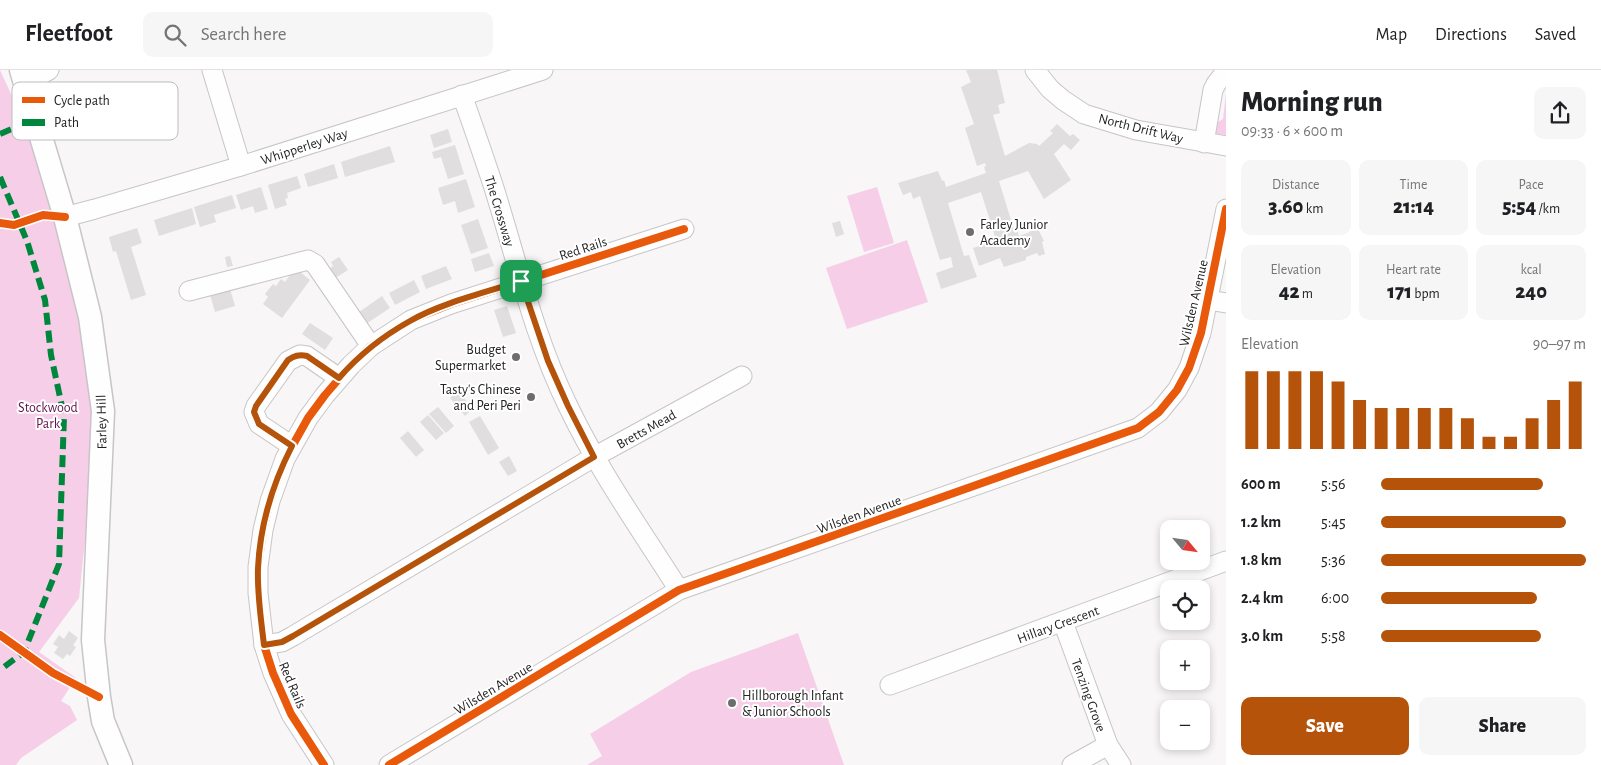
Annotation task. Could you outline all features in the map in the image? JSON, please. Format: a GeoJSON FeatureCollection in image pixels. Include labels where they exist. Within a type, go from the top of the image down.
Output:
{"type":"FeatureCollection","features":[{"type":"Feature","properties":{"kind":"main road","name":"Farley Hill"},"geometry":{"type":"LineString","coordinates":[[42,140],[65,217],[90,317],[103,411],[93,640],[103,721],[121,765]]}},
{"type":"Feature","properties":{"kind":"street","name":"Farley Hill"},"geometry":{"type":"LineString","coordinates":[[23,77],[49,70]]}},
{"type":"Feature","properties":{"kind":"street"},"geometry":{"type":"LineString","coordinates":[[212,70],[241,166]]}},
{"type":"Feature","properties":{"kind":"street","name":"Whipperley Way"},"geometry":{"type":"LineString","coordinates":[[65,217],[95,210],[241,166],[543,70]]}},
{"type":"Feature","properties":{"kind":"street","name":"North Drift Way"},"geometry":{"type":"LineString","coordinates":[[1035,70],[1050,89],[1084,114],[1136,130],[1204,144],[1226,146]]}},
{"type":"Feature","properties":{"kind":"street"},"geometry":{"type":"LineString","coordinates":[[1204,144],[1213,90],[1226,71]]}},
{"type":"Feature","properties":{"kind":"street","name":"The Crossway"},"geometry":{"type":"LineString","coordinates":[[462,95],[494,188],[521,281],[548,361],[594,457],[679,590]]}},
{"type":"Feature","properties":{"kind":"street","name":"Wilsden Avenue"},"geometry":{"type":"LineString","coordinates":[[389,765],[679,590],[1138,428],[1159,412],[1177,390],[1189,368],[1201,333],[1217,302],[1226,209]]}},
{"type":"Feature","properties":{"kind":"street","name":"Red Rails"},"geometry":{"type":"LineString","coordinates":[[324,765],[291,714],[273,673],[264,645],[258,592],[258,567],[263,530],[270,501],[292,446],[308,418],[339,378],[371,346],[411,320],[451,304],[684,229]]}},
{"type":"Feature","properties":{"kind":"street"},"geometry":{"type":"LineString","coordinates":[[189,291],[308,260],[315,264],[371,346]]}},
{"type":"Feature","properties":{"kind":"street"},"geometry":{"type":"LineString","coordinates":[[292,446],[259,424],[254,412],[256,406],[282,368],[294,356],[307,356],[339,378]]}},
{"type":"Feature","properties":{"kind":"street","name":"Bretts Mead"},"geometry":{"type":"LineString","coordinates":[[264,645],[282,642],[293,636],[594,457],[742,376]]}},
{"type":"Feature","properties":{"kind":"street","name":"Hillary Crescent"},"geometry":{"type":"LineString","coordinates":[[890,685],[1226,561]]}},
{"type":"Feature","properties":{"kind":"street","name":"Tenzing Grove"},"geometry":{"type":"LineString","coordinates":[[1063,622],[1108,745],[1121,765]]}},
{"type":"Feature","properties":{"kind":"street"},"geometry":{"type":"LineString","coordinates":[[1072,765],[1108,745]]}},
{"type":"Feature","properties":{"kind":"green space","name":"Stockwood Park"},"geometry":{"type":"Polygon","coordinates":[[[0,70],[12,96],[12,140],[32,140],[49,177],[62,221],[98,412],[79,598],[39,652],[76,678],[61,701],[70,706],[77,720],[21,758],[16,765],[0,765],[0,70]]]}},
{"type":"Feature","properties":{"kind":"green space"},"geometry":{"type":"Polygon","coordinates":[[[1226,93],[1226,135],[1211,133],[1211,126],[1223,119],[1226,93]]]}},
{"type":"Feature","properties":{"kind":"green space"},"geometry":{"type":"Polygon","coordinates":[[[877,187],[894,243],[864,252],[847,196],[877,187]]]}},
{"type":"Feature","properties":{"kind":"green space"},"geometry":{"type":"Polygon","coordinates":[[[907,240],[928,302],[847,329],[826,268],[907,240]]]}},
{"type":"Feature","properties":{"kind":"green space","name":"Hillborough Infant & Junior Schools"},"geometry":{"type":"Polygon","coordinates":[[[798,633],[844,765],[587,765],[602,756],[590,734],[691,672],[798,633]]]}},
{"type":"Feature","properties":{"kind":"building"},"geometry":{"type":"Polygon","coordinates":[[[966,70],[997,70],[1005,103],[998,105],[1000,113],[993,115],[1005,156],[1029,143],[1039,146],[1053,133],[1050,131],[1057,124],[1070,136],[1073,134],[1080,140],[1071,150],[1064,144],[1054,154],[1071,180],[1044,199],[1028,171],[999,181],[1015,233],[1018,232],[1019,236],[1030,232],[1029,229],[1037,227],[1044,241],[1042,242],[1045,254],[1039,256],[1037,253],[1026,257],[1026,260],[1004,267],[1000,258],[979,266],[973,248],[996,240],[981,192],[948,203],[964,256],[969,255],[977,277],[941,289],[936,273],[953,267],[951,257],[940,260],[920,196],[913,199],[911,192],[903,195],[898,183],[938,171],[946,187],[986,173],[985,163],[977,166],[965,128],[974,124],[961,87],[971,82],[966,70]]]}},
{"type":"Feature","properties":{"kind":"building"},"geometry":{"type":"Polygon","coordinates":[[[448,129],[452,142],[434,148],[430,135],[448,129]]]}},
{"type":"Feature","properties":{"kind":"building"},"geometry":{"type":"Polygon","coordinates":[[[455,145],[464,174],[448,179],[441,157],[434,159],[432,152],[455,145]]]}},
{"type":"Feature","properties":{"kind":"building"},"geometry":{"type":"Polygon","coordinates":[[[390,146],[395,162],[345,177],[341,162],[390,146]]]}},
{"type":"Feature","properties":{"kind":"building"},"geometry":{"type":"Polygon","coordinates":[[[334,164],[338,178],[308,187],[304,174],[334,164]]]}},
{"type":"Feature","properties":{"kind":"building"},"geometry":{"type":"Polygon","coordinates":[[[297,176],[301,188],[287,193],[288,198],[285,199],[287,205],[275,209],[268,185],[297,176]]]}},
{"type":"Feature","properties":{"kind":"building"},"geometry":{"type":"Polygon","coordinates":[[[466,179],[475,207],[458,213],[455,201],[443,205],[438,188],[466,179]]]}},
{"type":"Feature","properties":{"kind":"building"},"geometry":{"type":"Polygon","coordinates":[[[261,187],[268,209],[255,213],[253,206],[241,210],[236,195],[261,187]]]}},
{"type":"Feature","properties":{"kind":"building"},"geometry":{"type":"Polygon","coordinates":[[[232,195],[236,208],[214,215],[216,222],[200,227],[194,207],[232,195]]]}},
{"type":"Feature","properties":{"kind":"building"},"geometry":{"type":"Polygon","coordinates":[[[192,208],[196,224],[159,236],[154,220],[192,208]]]}},
{"type":"Feature","properties":{"kind":"building"},"geometry":{"type":"Polygon","coordinates":[[[478,219],[488,248],[471,254],[461,225],[478,219]]]}},
{"type":"Feature","properties":{"kind":"building"},"geometry":{"type":"Polygon","coordinates":[[[840,221],[844,234],[836,237],[832,223],[840,221]]]}},
{"type":"Feature","properties":{"kind":"building"},"geometry":{"type":"Polygon","coordinates":[[[137,228],[142,243],[131,247],[146,295],[131,300],[116,251],[113,252],[109,237],[137,228]]]}},
{"type":"Feature","properties":{"kind":"building"},"geometry":{"type":"Polygon","coordinates":[[[489,253],[494,266],[475,272],[471,259],[489,253]]]}},
{"type":"Feature","properties":{"kind":"building"},"geometry":{"type":"Polygon","coordinates":[[[230,256],[233,266],[227,267],[225,257],[230,256]]]}},
{"type":"Feature","properties":{"kind":"building"},"geometry":{"type":"Polygon","coordinates":[[[339,257],[348,270],[332,280],[326,271],[333,266],[331,262],[339,257]]]}},
{"type":"Feature","properties":{"kind":"building"},"geometry":{"type":"Polygon","coordinates":[[[446,266],[452,279],[426,289],[421,276],[446,266]]]}},
{"type":"Feature","properties":{"kind":"building"},"geometry":{"type":"Polygon","coordinates":[[[295,268],[310,280],[282,318],[263,304],[268,297],[265,294],[273,284],[276,286],[281,279],[285,282],[295,268]]]}},
{"type":"Feature","properties":{"kind":"building"},"geometry":{"type":"Polygon","coordinates":[[[414,280],[420,292],[395,305],[389,293],[414,280]]]}},
{"type":"Feature","properties":{"kind":"building"},"geometry":{"type":"Polygon","coordinates":[[[230,289],[235,306],[215,312],[210,295],[230,289]]]}},
{"type":"Feature","properties":{"kind":"building"},"geometry":{"type":"Polygon","coordinates":[[[382,296],[390,308],[366,324],[359,312],[382,296]]]}},
{"type":"Feature","properties":{"kind":"building"},"geometry":{"type":"Polygon","coordinates":[[[507,306],[516,333],[503,337],[494,310],[507,306]]]}},
{"type":"Feature","properties":{"kind":"building"},"geometry":{"type":"Polygon","coordinates":[[[310,323],[333,338],[325,350],[302,334],[310,323]]]}},
{"type":"Feature","properties":{"kind":"building"},"geometry":{"type":"Polygon","coordinates":[[[458,391],[473,409],[465,416],[450,398],[458,391]]]}},
{"type":"Feature","properties":{"kind":"building"},"geometry":{"type":"Polygon","coordinates":[[[438,407],[454,426],[446,433],[429,414],[438,407]]]}},
{"type":"Feature","properties":{"kind":"building"},"geometry":{"type":"Polygon","coordinates":[[[428,415],[444,433],[436,440],[420,422],[428,415]]]}},
{"type":"Feature","properties":{"kind":"building"},"geometry":{"type":"Polygon","coordinates":[[[480,416],[499,448],[488,455],[469,422],[480,416]]]}},
{"type":"Feature","properties":{"kind":"building"},"geometry":{"type":"Polygon","coordinates":[[[408,431],[424,450],[416,457],[400,438],[408,431]]]}},
{"type":"Feature","properties":{"kind":"building"},"geometry":{"type":"Polygon","coordinates":[[[509,456],[517,471],[508,476],[499,462],[509,456]]]}},
{"type":"Feature","properties":{"kind":"building"},"geometry":{"type":"Polygon","coordinates":[[[69,631],[78,638],[73,645],[76,647],[70,656],[67,654],[63,659],[54,653],[58,647],[53,644],[59,635],[64,639],[69,631]]]}},
{"type":"Feature","properties":{"kind":"marked path"},"geometry":{"type":"LineString","coordinates":[[0,134],[12,129]]}},
{"type":"Feature","properties":{"kind":"marked path"},"geometry":{"type":"LineString","coordinates":[[0,177],[27,241],[45,300],[51,355],[64,416],[59,564],[24,652],[0,670]]}},
{"type":"Feature","properties":{"kind":"cycle path"},"geometry":{"type":"LineString","coordinates":[[389,765],[679,590],[1138,428],[1159,412],[1177,390],[1189,368],[1201,333],[1226,209]]}},
{"type":"Feature","properties":{"kind":"cycle path"},"geometry":{"type":"LineString","coordinates":[[0,223],[14,225],[43,215],[65,217]]}},
{"type":"Feature","properties":{"kind":"cycle path"},"geometry":{"type":"LineString","coordinates":[[324,765],[291,714],[273,673],[264,645],[258,593],[258,567],[263,530],[270,501],[285,459],[308,418],[351,365],[371,346],[411,320],[451,304],[684,229]]}},
{"type":"Feature","properties":{"kind":"cycle path"},"geometry":{"type":"LineString","coordinates":[[0,635],[53,673],[99,697]]}},
{"type":"Feature","properties":{"kind":"place","name":"Farley Junior Academy"},"geometry":{"type":"Point","coordinates":[970,232]}},
{"type":"Feature","properties":{"kind":"place","name":"Budget Supermarket"},"geometry":{"type":"Point","coordinates":[516,357]}},
{"type":"Feature","properties":{"kind":"place","name":"Tasty's Chinese and Peri Peri"},"geometry":{"type":"Point","coordinates":[531,397]}},
{"type":"Feature","properties":{"kind":"place","name":"Hillborough Infant & Junior Schools"},"geometry":{"type":"Point","coordinates":[732,703]}},
{"type":"Feature","properties":{"kind":"route"},"geometry":{"type":"LineString","coordinates":[[521,281],[548,361],[594,457],[293,636],[282,642],[264,645],[258,592],[258,567],[263,530],[270,501],[285,459],[292,446],[259,424],[254,412],[256,406],[288,360],[294,356],[307,356],[339,378],[371,346],[411,320],[451,304],[521,281]]}}]}
